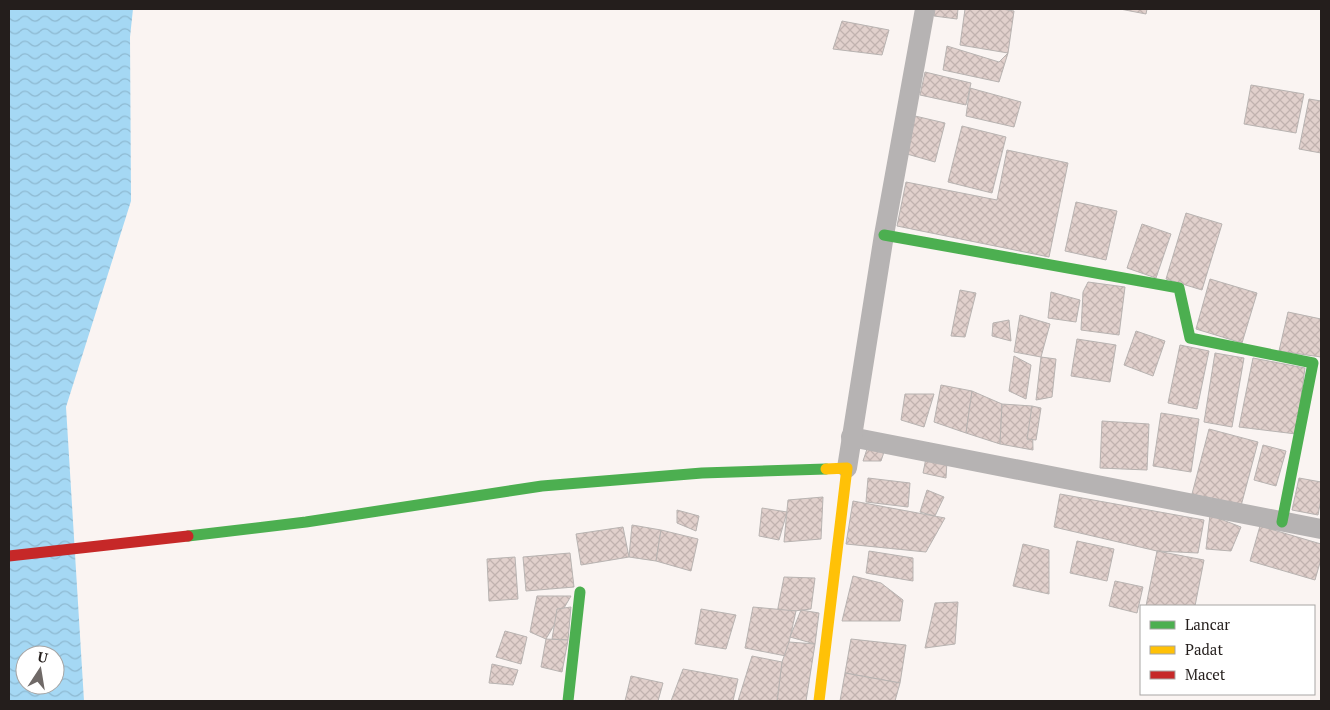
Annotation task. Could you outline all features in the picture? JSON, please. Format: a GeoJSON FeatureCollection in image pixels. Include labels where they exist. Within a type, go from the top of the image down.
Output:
{"type":"FeatureCollection","features":[{"type":"Feature","properties":{"kind":"street"},"geometry":{"type":"LineString","coordinates":[[819,701],[850,437],[925,9]]}},
{"type":"Feature","properties":{"kind":"street"},"geometry":{"type":"LineString","coordinates":[[884,235],[1179,288],[1190,338],[1313,363],[1282,522]]}},
{"type":"Feature","properties":{"kind":"street"},"geometry":{"type":"LineString","coordinates":[[850,437],[1321,529]]}},
{"type":"Feature","properties":{"kind":"street"},"geometry":{"type":"LineString","coordinates":[[9,556],[306,522],[542,486],[702,473],[847,468]]}},
{"type":"Feature","properties":{"kind":"street"},"geometry":{"type":"LineString","coordinates":[[568,701],[580,592]]}},
{"type":"Feature","properties":{"kind":"water"},"geometry":{"type":"Polygon","coordinates":[[[9,9],[133,9],[130,37],[131,201],[66,407],[84,701],[9,701],[9,9]]]}},
{"type":"Feature","properties":{"kind":"building"},"geometry":{"type":"Polygon","coordinates":[[[935,9],[958,9],[957,19],[934,16],[935,9]]]}},
{"type":"Feature","properties":{"kind":"building"},"geometry":{"type":"Polygon","coordinates":[[[965,9],[1002,9],[1014,11],[1008,53],[960,45],[965,9]]]}},
{"type":"Feature","properties":{"kind":"building"},"geometry":{"type":"Polygon","coordinates":[[[1120,9],[1147,9],[1146,14],[1120,9]]]}},
{"type":"Feature","properties":{"kind":"building"},"geometry":{"type":"Polygon","coordinates":[[[842,21],[889,30],[882,55],[833,49],[842,21]]]}},
{"type":"Feature","properties":{"kind":"building"},"geometry":{"type":"Polygon","coordinates":[[[947,46],[999,62],[1008,53],[999,82],[943,70],[947,46]]]}},
{"type":"Feature","properties":{"kind":"building"},"geometry":{"type":"Polygon","coordinates":[[[925,72],[971,83],[966,105],[920,95],[925,72]]]}},
{"type":"Feature","properties":{"kind":"building"},"geometry":{"type":"Polygon","coordinates":[[[1251,85],[1304,94],[1296,133],[1244,124],[1251,85]]]}},
{"type":"Feature","properties":{"kind":"building"},"geometry":{"type":"Polygon","coordinates":[[[970,88],[1021,102],[1014,127],[966,116],[970,88]]]}},
{"type":"Feature","properties":{"kind":"building"},"geometry":{"type":"Polygon","coordinates":[[[1309,99],[1321,101],[1321,153],[1299,149],[1309,99]]]}},
{"type":"Feature","properties":{"kind":"building"},"geometry":{"type":"Polygon","coordinates":[[[915,116],[945,123],[935,162],[907,154],[915,116]]]}},
{"type":"Feature","properties":{"kind":"building"},"geometry":{"type":"Polygon","coordinates":[[[962,126],[1006,137],[992,193],[948,182],[962,126]]]}},
{"type":"Feature","properties":{"kind":"building"},"geometry":{"type":"Polygon","coordinates":[[[1007,150],[1068,163],[1049,257],[897,226],[906,182],[997,200],[1007,150]]]}},
{"type":"Feature","properties":{"kind":"building"},"geometry":{"type":"Polygon","coordinates":[[[1076,202],[1117,211],[1106,260],[1065,251],[1076,202]]]}},
{"type":"Feature","properties":{"kind":"building"},"geometry":{"type":"Polygon","coordinates":[[[1186,213],[1222,224],[1202,290],[1166,279],[1186,213]]]}},
{"type":"Feature","properties":{"kind":"building"},"geometry":{"type":"Polygon","coordinates":[[[1142,224],[1171,234],[1156,278],[1127,268],[1142,224]]]}},
{"type":"Feature","properties":{"kind":"building"},"geometry":{"type":"Polygon","coordinates":[[[1210,279],[1257,293],[1242,343],[1196,329],[1210,279]]]}},
{"type":"Feature","properties":{"kind":"building"},"geometry":{"type":"Polygon","coordinates":[[[1088,282],[1125,287],[1119,335],[1081,330],[1083,292],[1088,282]]]}},
{"type":"Feature","properties":{"kind":"building"},"geometry":{"type":"Polygon","coordinates":[[[960,290],[976,293],[965,337],[951,336],[960,290]]]}},
{"type":"Feature","properties":{"kind":"building"},"geometry":{"type":"Polygon","coordinates":[[[1051,292],[1080,300],[1076,322],[1048,318],[1051,292]]]}},
{"type":"Feature","properties":{"kind":"building"},"geometry":{"type":"Polygon","coordinates":[[[1288,312],[1321,319],[1321,357],[1279,351],[1288,312]]]}},
{"type":"Feature","properties":{"kind":"building"},"geometry":{"type":"Polygon","coordinates":[[[1020,315],[1050,324],[1041,357],[1014,352],[1020,315]]]}},
{"type":"Feature","properties":{"kind":"building"},"geometry":{"type":"Polygon","coordinates":[[[1009,320],[1011,341],[992,336],[993,323],[1009,320]]]}},
{"type":"Feature","properties":{"kind":"building"},"geometry":{"type":"Polygon","coordinates":[[[1136,331],[1165,341],[1153,376],[1124,365],[1136,331]]]}},
{"type":"Feature","properties":{"kind":"building"},"geometry":{"type":"Polygon","coordinates":[[[1077,339],[1116,345],[1110,382],[1071,376],[1077,339]]]}},
{"type":"Feature","properties":{"kind":"building"},"geometry":{"type":"Polygon","coordinates":[[[1180,345],[1209,351],[1197,409],[1168,403],[1180,345]]]}},
{"type":"Feature","properties":{"kind":"building"},"geometry":{"type":"Polygon","coordinates":[[[1215,353],[1244,358],[1232,427],[1204,422],[1215,353]]]}},
{"type":"Feature","properties":{"kind":"building"},"geometry":{"type":"Polygon","coordinates":[[[1014,356],[1031,365],[1026,399],[1009,391],[1014,356]]]}},
{"type":"Feature","properties":{"kind":"building"},"geometry":{"type":"Polygon","coordinates":[[[1041,357],[1056,359],[1052,397],[1036,400],[1041,357]]]}},
{"type":"Feature","properties":{"kind":"building"},"geometry":{"type":"Polygon","coordinates":[[[1253,358],[1305,368],[1296,434],[1239,427],[1253,358]]]}},
{"type":"Feature","properties":{"kind":"building"},"geometry":{"type":"Polygon","coordinates":[[[941,385],[972,391],[966,433],[934,422],[941,385]]]}},
{"type":"Feature","properties":{"kind":"building"},"geometry":{"type":"Polygon","coordinates":[[[972,391],[1002,404],[1000,444],[966,433],[972,391]]]}},
{"type":"Feature","properties":{"kind":"building"},"geometry":{"type":"Polygon","coordinates":[[[905,394],[934,394],[924,427],[901,420],[905,394]]]}},
{"type":"Feature","properties":{"kind":"building"},"geometry":{"type":"Polygon","coordinates":[[[1002,404],[1032,406],[1033,450],[1000,444],[1002,404]]]}},
{"type":"Feature","properties":{"kind":"building"},"geometry":{"type":"Polygon","coordinates":[[[1032,406],[1041,408],[1036,440],[1027,439],[1032,406]]]}},
{"type":"Feature","properties":{"kind":"building"},"geometry":{"type":"Polygon","coordinates":[[[1161,413],[1199,419],[1191,472],[1153,466],[1161,413]]]}},
{"type":"Feature","properties":{"kind":"building"},"geometry":{"type":"Polygon","coordinates":[[[1102,421],[1149,424],[1147,470],[1100,468],[1102,421]]]}},
{"type":"Feature","properties":{"kind":"building"},"geometry":{"type":"Polygon","coordinates":[[[1209,429],[1258,442],[1241,506],[1192,494],[1209,429]]]}},
{"type":"Feature","properties":{"kind":"building"},"geometry":{"type":"Polygon","coordinates":[[[1263,445],[1286,451],[1276,486],[1254,480],[1263,445]]]}},
{"type":"Feature","properties":{"kind":"building"},"geometry":{"type":"Polygon","coordinates":[[[868,446],[885,449],[881,461],[863,461],[868,446]]]}},
{"type":"Feature","properties":{"kind":"building"},"geometry":{"type":"Polygon","coordinates":[[[926,458],[947,461],[946,478],[923,473],[926,458]]]}},
{"type":"Feature","properties":{"kind":"building"},"geometry":{"type":"Polygon","coordinates":[[[868,478],[910,483],[908,507],[866,502],[868,478]]]}},
{"type":"Feature","properties":{"kind":"building"},"geometry":{"type":"Polygon","coordinates":[[[1299,478],[1321,482],[1321,499],[1318,515],[1292,510],[1299,478]]]}},
{"type":"Feature","properties":{"kind":"building"},"geometry":{"type":"Polygon","coordinates":[[[927,490],[944,497],[935,516],[920,512],[927,490]]]}},
{"type":"Feature","properties":{"kind":"building"},"geometry":{"type":"Polygon","coordinates":[[[1060,494],[1204,520],[1198,553],[1157,551],[1054,527],[1060,494]]]}},
{"type":"Feature","properties":{"kind":"building"},"geometry":{"type":"Polygon","coordinates":[[[823,497],[821,539],[784,542],[788,500],[823,497]]]}},
{"type":"Feature","properties":{"kind":"building"},"geometry":{"type":"Polygon","coordinates":[[[853,501],[945,518],[926,552],[846,544],[853,501]]]}},
{"type":"Feature","properties":{"kind":"building"},"geometry":{"type":"Polygon","coordinates":[[[762,508],[787,512],[779,540],[759,536],[762,508]]]}},
{"type":"Feature","properties":{"kind":"building"},"geometry":{"type":"Polygon","coordinates":[[[677,510],[699,516],[696,531],[677,523],[677,510]]]}},
{"type":"Feature","properties":{"kind":"building"},"geometry":{"type":"Polygon","coordinates":[[[1210,515],[1241,527],[1231,551],[1206,549],[1210,515]]]}},
{"type":"Feature","properties":{"kind":"building"},"geometry":{"type":"Polygon","coordinates":[[[632,525],[661,530],[656,561],[629,557],[632,525]]]}},
{"type":"Feature","properties":{"kind":"building"},"geometry":{"type":"Polygon","coordinates":[[[1260,526],[1321,544],[1321,559],[1315,580],[1250,561],[1260,526]]]}},
{"type":"Feature","properties":{"kind":"building"},"geometry":{"type":"Polygon","coordinates":[[[623,527],[629,557],[581,565],[576,534],[623,527]]]}},
{"type":"Feature","properties":{"kind":"building"},"geometry":{"type":"Polygon","coordinates":[[[661,530],[698,539],[691,571],[656,561],[661,530]]]}},
{"type":"Feature","properties":{"kind":"building"},"geometry":{"type":"Polygon","coordinates":[[[1077,541],[1114,549],[1107,581],[1070,573],[1077,541]]]}},
{"type":"Feature","properties":{"kind":"building"},"geometry":{"type":"Polygon","coordinates":[[[1023,544],[1049,550],[1049,594],[1013,586],[1023,544]]]}},
{"type":"Feature","properties":{"kind":"building"},"geometry":{"type":"Polygon","coordinates":[[[869,551],[913,558],[913,581],[866,573],[869,551]]]}},
{"type":"Feature","properties":{"kind":"building"},"geometry":{"type":"Polygon","coordinates":[[[1157,551],[1204,560],[1195,605],[1146,605],[1157,551]]]}},
{"type":"Feature","properties":{"kind":"building"},"geometry":{"type":"Polygon","coordinates":[[[570,553],[574,587],[526,591],[523,557],[570,553]]]}},
{"type":"Feature","properties":{"kind":"building"},"geometry":{"type":"Polygon","coordinates":[[[515,557],[518,599],[489,601],[487,559],[515,557]]]}},
{"type":"Feature","properties":{"kind":"building"},"geometry":{"type":"Polygon","coordinates":[[[853,576],[881,583],[903,600],[900,621],[842,621],[853,576]]]}},
{"type":"Feature","properties":{"kind":"building"},"geometry":{"type":"Polygon","coordinates":[[[784,577],[815,578],[811,609],[777,613],[784,577]]]}},
{"type":"Feature","properties":{"kind":"building"},"geometry":{"type":"Polygon","coordinates":[[[1115,581],[1143,587],[1137,613],[1109,606],[1115,581]]]}},
{"type":"Feature","properties":{"kind":"building"},"geometry":{"type":"Polygon","coordinates":[[[537,596],[571,596],[546,639],[530,632],[537,596]]]}},
{"type":"Feature","properties":{"kind":"building"},"geometry":{"type":"Polygon","coordinates":[[[958,602],[955,644],[925,648],[935,603],[958,602]]]}},
{"type":"Feature","properties":{"kind":"building"},"geometry":{"type":"Polygon","coordinates":[[[571,607],[568,640],[552,639],[557,609],[571,607]]]}},
{"type":"Feature","properties":{"kind":"building"},"geometry":{"type":"Polygon","coordinates":[[[753,607],[796,611],[786,656],[745,648],[753,607]]]}},
{"type":"Feature","properties":{"kind":"building"},"geometry":{"type":"Polygon","coordinates":[[[701,609],[736,615],[726,649],[695,644],[701,609]]]}},
{"type":"Feature","properties":{"kind":"building"},"geometry":{"type":"Polygon","coordinates":[[[801,610],[819,613],[815,644],[790,637],[801,610]]]}},
{"type":"Feature","properties":{"kind":"building"},"geometry":{"type":"Polygon","coordinates":[[[505,631],[527,637],[521,664],[496,657],[505,631]]]}},
{"type":"Feature","properties":{"kind":"building"},"geometry":{"type":"Polygon","coordinates":[[[546,639],[568,640],[562,672],[541,667],[546,639]]]}},
{"type":"Feature","properties":{"kind":"building"},"geometry":{"type":"Polygon","coordinates":[[[851,639],[906,645],[900,683],[845,673],[851,639]]]}},
{"type":"Feature","properties":{"kind":"building"},"geometry":{"type":"Polygon","coordinates":[[[789,642],[815,644],[806,701],[777,701],[782,662],[789,642]]]}},
{"type":"Feature","properties":{"kind":"building"},"geometry":{"type":"Polygon","coordinates":[[[752,656],[782,662],[777,701],[738,701],[752,656]]]}},
{"type":"Feature","properties":{"kind":"building"},"geometry":{"type":"Polygon","coordinates":[[[492,664],[518,670],[513,685],[489,683],[492,664]]]}},
{"type":"Feature","properties":{"kind":"building"},"geometry":{"type":"Polygon","coordinates":[[[683,669],[738,679],[733,701],[671,701],[683,669]]]}},
{"type":"Feature","properties":{"kind":"building"},"geometry":{"type":"Polygon","coordinates":[[[845,673],[900,683],[895,701],[840,701],[845,673]]]}},
{"type":"Feature","properties":{"kind":"building"},"geometry":{"type":"Polygon","coordinates":[[[631,676],[663,683],[658,701],[625,701],[631,676]]]}},
{"type":"Feature","properties":{"kind":"traffic: fast"},"geometry":{"type":"LineString","coordinates":[[884,235],[1179,288],[1190,338],[1313,363],[1282,522]]}},
{"type":"Feature","properties":{"kind":"traffic: fast"},"geometry":{"type":"LineString","coordinates":[[188,536],[306,522],[542,486],[702,473],[826,469]]}},
{"type":"Feature","properties":{"kind":"traffic: fast"},"geometry":{"type":"LineString","coordinates":[[568,701],[580,592]]}},
{"type":"Feature","properties":{"kind":"traffic: slow"},"geometry":{"type":"LineString","coordinates":[[819,701],[847,468],[826,469]]}},
{"type":"Feature","properties":{"kind":"traffic: jam"},"geometry":{"type":"LineString","coordinates":[[9,556],[188,536]]}}]}
